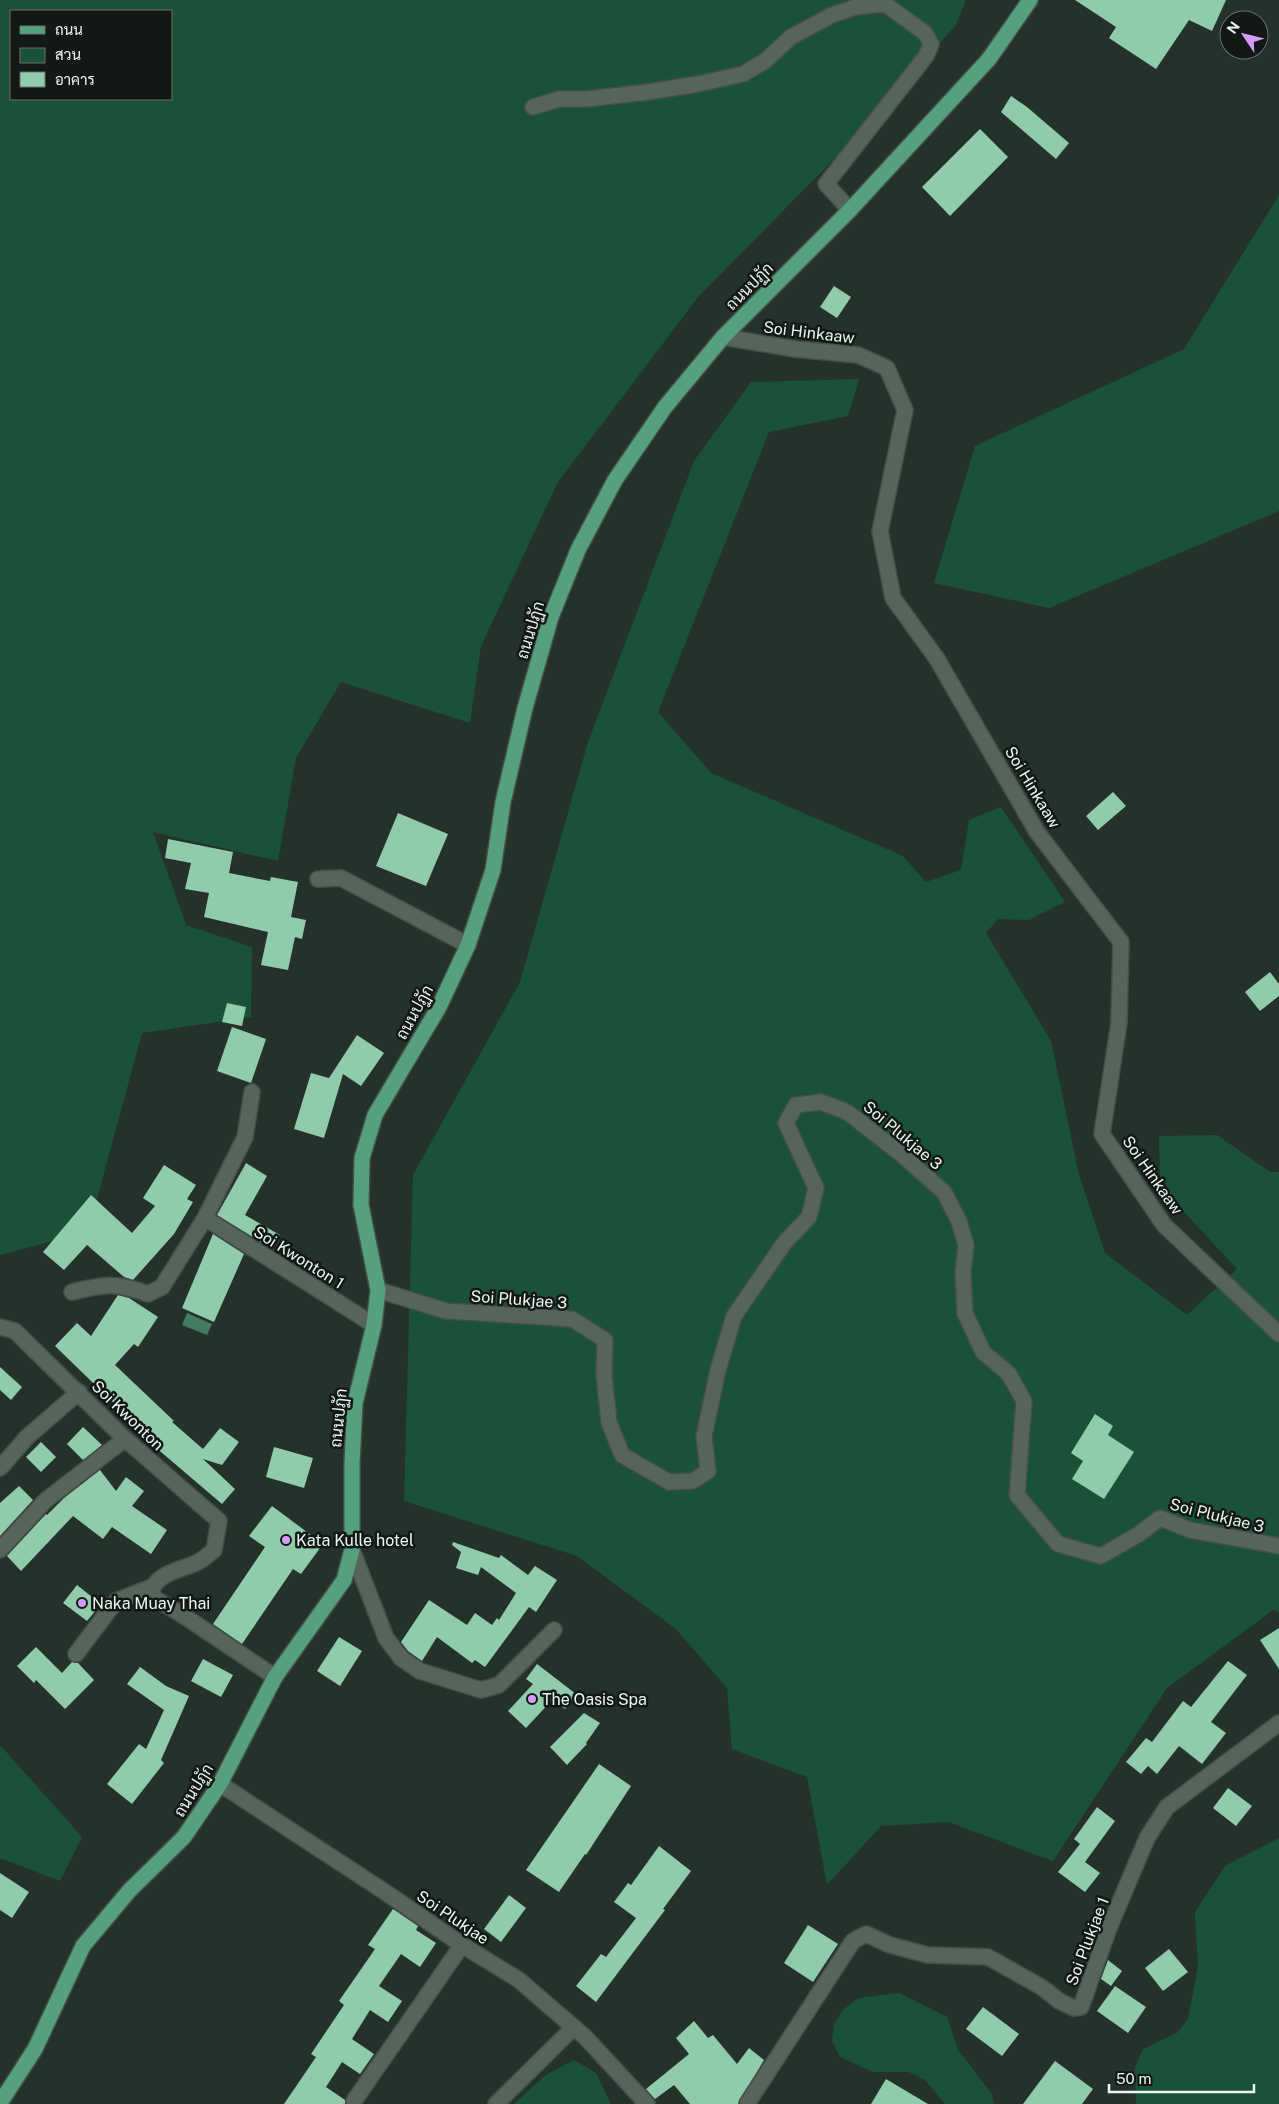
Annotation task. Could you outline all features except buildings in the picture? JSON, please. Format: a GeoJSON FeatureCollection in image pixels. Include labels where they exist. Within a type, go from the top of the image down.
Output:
{"type":"FeatureCollection","features":[{"type":"Feature","properties":{"kind":"main road","name":"ถนนปฏัก"},"geometry":{"type":"LineString","coordinates":[[0,2103],[35,2049],[83,1946],[129,1891],[184,1837],[220,1784],[275,1677],[344,1580],[352,1550],[354,1403],[374,1326],[378,1290],[361,1204],[362,1158],[375,1116],[439,1007],[468,945],[493,870],[503,802],[525,708],[551,617],[578,550],[615,480],[654,424],[723,337],[850,210],[989,59],[1030,0]]}},
{"type":"Feature","properties":{"kind":"street"},"geometry":{"type":"LineString","coordinates":[[533,107],[559,99],[587,99],[648,92],[743,74],[765,61],[791,37],[832,15],[856,7],[885,4],[925,32],[931,44],[921,63],[826,184],[850,210]]}},
{"type":"Feature","properties":{"kind":"street","name":"Soi Hinkaaw"},"geometry":{"type":"LineString","coordinates":[[723,337],[795,349],[858,355],[887,368],[905,410],[880,531],[893,598],[937,658],[1037,832],[1121,942],[1119,1023],[1102,1134],[1164,1225],[1279,1334]]}},
{"type":"Feature","properties":{"kind":"street"},"geometry":{"type":"LineString","coordinates":[[318,879],[341,878],[468,945]]}},
{"type":"Feature","properties":{"kind":"street"},"geometry":{"type":"LineString","coordinates":[[72,1292],[92,1287],[116,1285],[148,1294],[162,1287],[205,1218],[245,1137],[252,1092]]}},
{"type":"Feature","properties":{"kind":"street","name":"Soi Plukjae 3"},"geometry":{"type":"LineString","coordinates":[[378,1290],[446,1311],[572,1319],[605,1340],[604,1374],[609,1422],[622,1455],[669,1482],[693,1482],[708,1471],[704,1436],[718,1370],[734,1316],[785,1242],[809,1217],[816,1188],[786,1123],[796,1104],[821,1102],[848,1112],[901,1154],[944,1192],[959,1221],[966,1245],[963,1273],[965,1314],[983,1352],[1010,1374],[1024,1401],[1017,1495],[1058,1544],[1101,1556],[1139,1534],[1160,1518],[1190,1530],[1279,1546]]}},
{"type":"Feature","properties":{"kind":"street","name":"Soi Kwonton 1"},"geometry":{"type":"LineString","coordinates":[[205,1218],[374,1326]]}},
{"type":"Feature","properties":{"kind":"street","name":"Soi Kwonton"},"geometry":{"type":"LineString","coordinates":[[0,1327],[15,1330],[125,1439],[219,1521],[214,1550],[200,1561],[159,1579],[152,1587]]}},
{"type":"Feature","properties":{"kind":"street"},"geometry":{"type":"LineString","coordinates":[[0,1468],[27,1437],[79,1392]]}},
{"type":"Feature","properties":{"kind":"street"},"geometry":{"type":"LineString","coordinates":[[0,1550],[46,1500],[125,1439]]}},
{"type":"Feature","properties":{"kind":"street"},"geometry":{"type":"LineString","coordinates":[[352,1550],[386,1638],[401,1658],[420,1671],[481,1690],[490,1688],[499,1685],[554,1630]]}},
{"type":"Feature","properties":{"kind":"street"},"geometry":{"type":"LineString","coordinates":[[76,1654],[116,1601],[152,1587],[151,1594],[156,1600],[181,1614],[275,1677]]}},
{"type":"Feature","properties":{"kind":"street","name":"Soi Plukjae 1"},"geometry":{"type":"LineString","coordinates":[[747,2104],[853,1941],[866,1934],[890,1945],[928,1955],[988,1957],[1043,1988],[1059,2001],[1074,2008],[1080,2007],[1109,1928],[1147,1838],[1167,1807],[1279,1723]]}},
{"type":"Feature","properties":{"kind":"street","name":"Soi Plukjae"},"geometry":{"type":"LineString","coordinates":[[220,1784],[462,1945],[519,1980],[585,2037],[647,2104]]}},
{"type":"Feature","properties":{"kind":"street"},"geometry":{"type":"LineString","coordinates":[[354,2101],[462,1945]]}},
{"type":"Feature","properties":{"kind":"street"},"geometry":{"type":"LineString","coordinates":[[496,2104],[574,2027]]}},
{"type":"Feature","properties":{"kind":"green space"},"geometry":{"type":"Polygon","coordinates":[[[0,0],[966,0],[956,25],[856,137],[698,297],[558,482],[481,646],[470,723],[341,682],[296,758],[278,861],[153,832],[186,925],[252,947],[251,1017],[142,1033],[88,1232],[0,1255],[0,0]]]}},
{"type":"Feature","properties":{"kind":"green space"},"geometry":{"type":"Polygon","coordinates":[[[1279,195],[1279,511],[1049,608],[934,583],[975,446],[1184,349],[1279,195]]]}},
{"type":"Feature","properties":{"kind":"green space"},"geometry":{"type":"Polygon","coordinates":[[[859,379],[848,416],[769,432],[658,712],[711,773],[903,856],[926,882],[961,870],[969,820],[1001,807],[1065,902],[1029,920],[998,919],[986,933],[1051,1041],[1079,1175],[1105,1253],[1187,1315],[1237,1269],[1160,1186],[1159,1136],[1217,1135],[1270,1172],[1279,1172],[1279,1612],[1273,1610],[1167,1688],[1053,1861],[949,1822],[881,1826],[827,1885],[807,1777],[732,1749],[727,1688],[676,1629],[577,1556],[404,1501],[413,1175],[520,982],[588,742],[694,461],[751,382],[859,379]]]}},
{"type":"Feature","properties":{"kind":"green space"},"geometry":{"type":"Polygon","coordinates":[[[0,1745],[82,1837],[60,1881],[0,1858],[0,1745]]]}},
{"type":"Feature","properties":{"kind":"green space"},"geometry":{"type":"Polygon","coordinates":[[[1279,1838],[1279,2104],[1136,2104],[1135,2067],[1143,2049],[1177,2033],[1188,2019],[1198,1966],[1195,1912],[1225,1866],[1279,1838]]]}},
{"type":"Feature","properties":{"kind":"green space"},"geometry":{"type":"Polygon","coordinates":[[[899,1993],[947,2017],[958,2050],[992,2094],[994,2104],[945,2104],[925,2080],[909,2072],[873,2072],[840,2057],[832,2041],[834,2024],[844,2009],[859,1998],[899,1993]]]}},
{"type":"Feature","properties":{"kind":"green space"},"geometry":{"type":"Polygon","coordinates":[[[574,2060],[596,2073],[611,2104],[514,2104],[546,2075],[574,2060]]]}},
{"type":"Feature","properties":{"kind":"shaded area"},"geometry":{"type":"Polygon","coordinates":[[[187,1313],[212,1324],[207,1335],[182,1325],[187,1313]]]}},
{"type":"Feature","properties":{"kind":"place","name":"Kata Kulle hotel"},"geometry":{"type":"Point","coordinates":[286,1540]}},
{"type":"Feature","properties":{"kind":"place","name":"Naka Muay Thai"},"geometry":{"type":"Point","coordinates":[82,1603]}},
{"type":"Feature","properties":{"kind":"place","name":"The Oasis Spa"},"geometry":{"type":"Point","coordinates":[532,1699]}}]}
